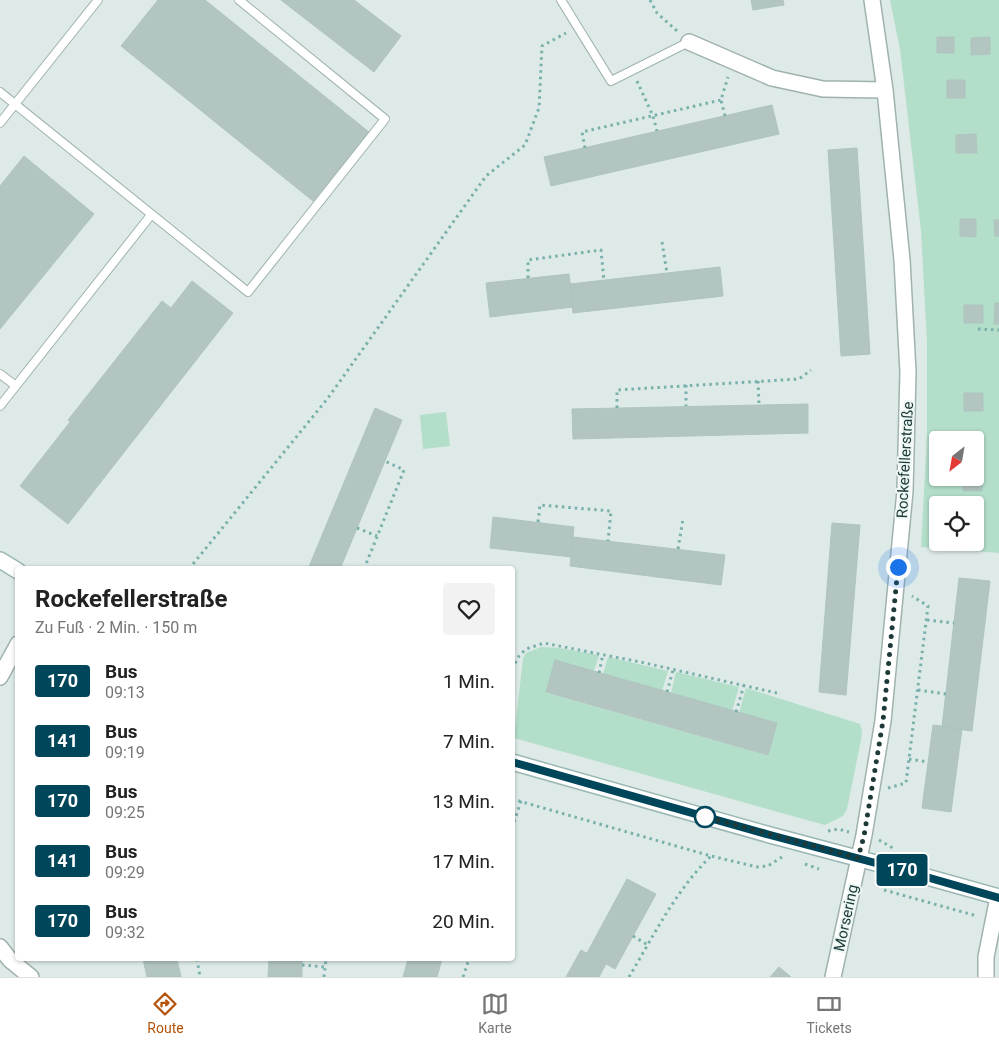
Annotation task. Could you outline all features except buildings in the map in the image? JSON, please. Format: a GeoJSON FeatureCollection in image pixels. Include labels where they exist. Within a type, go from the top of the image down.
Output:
{"type":"FeatureCollection","features":[{"type":"Feature","properties":{"kind":"street","name":"Rockefellerstraße"},"geometry":{"type":"LineString","coordinates":[[858,858],[864,836],[883,721],[905,491],[908,372],[902,260],[886,90],[872,0]]}},
{"type":"Feature","properties":{"kind":"street"},"geometry":{"type":"LineString","coordinates":[[689,42],[772,78],[823,89],[886,90]]}},
{"type":"Feature","properties":{"kind":"street"},"geometry":{"type":"LineString","coordinates":[[0,560],[15,569]]}},
{"type":"Feature","properties":{"kind":"street"},"geometry":{"type":"LineString","coordinates":[[0,678],[15,650]]}},
{"type":"Feature","properties":{"kind":"street"},"geometry":{"type":"LineString","coordinates":[[515,763],[998,897],[986,958],[986,977]]}},
{"type":"Feature","properties":{"kind":"street","name":"Morsering"},"geometry":{"type":"LineString","coordinates":[[833,977],[858,858]]}},
{"type":"Feature","properties":{"kind":"street"},"geometry":{"type":"LineString","coordinates":[[0,947],[10,960],[31,977]]}},
{"type":"Feature","properties":{"kind":"lane"},"geometry":{"type":"LineString","coordinates":[[0,122],[98,0]]}},
{"type":"Feature","properties":{"kind":"lane"},"geometry":{"type":"LineString","coordinates":[[0,92],[248,292],[384,119],[239,0]]}},
{"type":"Feature","properties":{"kind":"lane"},"geometry":{"type":"LineString","coordinates":[[561,0],[611,80],[689,42]]}},
{"type":"Feature","properties":{"kind":"lane"},"geometry":{"type":"LineString","coordinates":[[0,406],[151,215]]}},
{"type":"Feature","properties":{"kind":"lane"},"geometry":{"type":"LineString","coordinates":[[0,374],[16,386]]}},
{"type":"Feature","properties":{"kind":"path"},"geometry":{"type":"LineString","coordinates":[[650,0],[657,12],[689,42]]}},
{"type":"Feature","properties":{"kind":"path"},"geometry":{"type":"LineString","coordinates":[[191,566],[328,398],[486,176],[525,145],[539,108],[542,46],[577,26]]}},
{"type":"Feature","properties":{"kind":"path"},"geometry":{"type":"LineString","coordinates":[[724,116],[720,100],[733,62]]}},
{"type":"Feature","properties":{"kind":"path"},"geometry":{"type":"LineString","coordinates":[[632,70],[653,116],[657,131]]}},
{"type":"Feature","properties":{"kind":"path"},"geometry":{"type":"LineString","coordinates":[[585,148],[582,132],[720,100]]}},
{"type":"Feature","properties":{"kind":"path"},"geometry":{"type":"LineString","coordinates":[[662,242],[667,273]]}},
{"type":"Feature","properties":{"kind":"path"},"geometry":{"type":"LineString","coordinates":[[528,278],[528,260],[601,250],[604,281]]}},
{"type":"Feature","properties":{"kind":"path"},"geometry":{"type":"LineString","coordinates":[[978,330],[999,330]]}},
{"type":"Feature","properties":{"kind":"path"},"geometry":{"type":"LineString","coordinates":[[617,408],[617,390],[800,378],[811,370]]}},
{"type":"Feature","properties":{"kind":"path"},"geometry":{"type":"LineString","coordinates":[[758,381],[759,404]]}},
{"type":"Feature","properties":{"kind":"path"},"geometry":{"type":"LineString","coordinates":[[686,386],[686,406]]}},
{"type":"Feature","properties":{"kind":"path"},"geometry":{"type":"LineString","coordinates":[[365,566],[404,470],[385,461]]}},
{"type":"Feature","properties":{"kind":"path"},"geometry":{"type":"LineString","coordinates":[[538,522],[540,505],[611,511],[608,541]]}},
{"type":"Feature","properties":{"kind":"path"},"geometry":{"type":"LineString","coordinates":[[678,549],[683,519]]}},
{"type":"Feature","properties":{"kind":"path"},"geometry":{"type":"LineString","coordinates":[[357,528],[377,536]]}},
{"type":"Feature","properties":{"kind":"path"},"geometry":{"type":"LineString","coordinates":[[870,793],[906,783],[918,690],[928,606],[896,586]]}},
{"type":"Feature","properties":{"kind":"path"},"geometry":{"type":"LineString","coordinates":[[926,620],[954,624]]}},
{"type":"Feature","properties":{"kind":"path"},"geometry":{"type":"LineString","coordinates":[[515,663],[526,649],[544,643],[603,654],[781,694]]}},
{"type":"Feature","properties":{"kind":"path"},"geometry":{"type":"LineString","coordinates":[[599,673],[603,654]]}},
{"type":"Feature","properties":{"kind":"path"},"geometry":{"type":"LineString","coordinates":[[667,692],[673,670]]}},
{"type":"Feature","properties":{"kind":"path"},"geometry":{"type":"LineString","coordinates":[[736,712],[744,685]]}},
{"type":"Feature","properties":{"kind":"path"},"geometry":{"type":"LineString","coordinates":[[918,690],[946,694]]}},
{"type":"Feature","properties":{"kind":"path"},"geometry":{"type":"LineString","coordinates":[[908,759],[928,762]]}},
{"type":"Feature","properties":{"kind":"path"},"geometry":{"type":"LineString","coordinates":[[515,800],[711,856],[757,867],[768,866],[782,856],[791,860]]}},
{"type":"Feature","properties":{"kind":"path"},"geometry":{"type":"LineString","coordinates":[[515,819],[521,802]]}},
{"type":"Feature","properties":{"kind":"path"},"geometry":{"type":"LineString","coordinates":[[629,977],[670,906],[698,869],[711,856]]}},
{"type":"Feature","properties":{"kind":"path"},"geometry":{"type":"LineString","coordinates":[[800,863],[819,869]]}},
{"type":"Feature","properties":{"kind":"path"},"geometry":{"type":"LineString","coordinates":[[884,890],[992,920]]}},
{"type":"Feature","properties":{"kind":"path"},"geometry":{"type":"LineString","coordinates":[[633,936],[648,945]]}},
{"type":"Feature","properties":{"kind":"path"},"geometry":{"type":"LineString","coordinates":[[198,961],[200,977]]}},
{"type":"Feature","properties":{"kind":"path"},"geometry":{"type":"LineString","coordinates":[[324,977],[326,961]]}},
{"type":"Feature","properties":{"kind":"path"},"geometry":{"type":"LineString","coordinates":[[462,977],[468,961]]}},
{"type":"Feature","properties":{"kind":"path"},"geometry":{"type":"LineString","coordinates":[[302,966],[325,967]]}},
{"type":"Feature","properties":{"kind":"green space"},"geometry":{"type":"Polygon","coordinates":[[[890,0],[999,0],[999,553],[973,551],[984,551],[984,496],[929,496],[929,548],[921,547],[927,436],[927,342],[921,231],[900,49],[890,0]]]}},
{"type":"Feature","properties":{"kind":"green space"},"geometry":{"type":"Polygon","coordinates":[[[446,412],[450,446],[423,449],[420,415],[446,412]]]}},
{"type":"Feature","properties":{"kind":"green space"},"geometry":{"type":"Polygon","coordinates":[[[541,647],[599,655],[594,671],[547,693],[767,755],[739,713],[746,688],[860,724],[862,731],[861,740],[847,809],[843,816],[825,825],[515,738],[523,658],[526,653],[541,647]]]}},
{"type":"Feature","properties":{"kind":"green space"},"geometry":{"type":"Polygon","coordinates":[[[608,657],[668,671],[662,691],[603,674],[608,657]]]}},
{"type":"Feature","properties":{"kind":"green space"},"geometry":{"type":"Polygon","coordinates":[[[676,672],[739,687],[732,711],[671,693],[676,672]]]}},
{"type":"Feature","properties":{"kind":"bus line","name":"170"},"geometry":{"type":"LineString","coordinates":[[515,763],[999,898]]}},
{"type":"Feature","properties":{"kind":"route"},"geometry":{"type":"LineString","coordinates":[[705,817],[703,816],[858,858],[864,836],[883,721],[898,567]]}}]}
